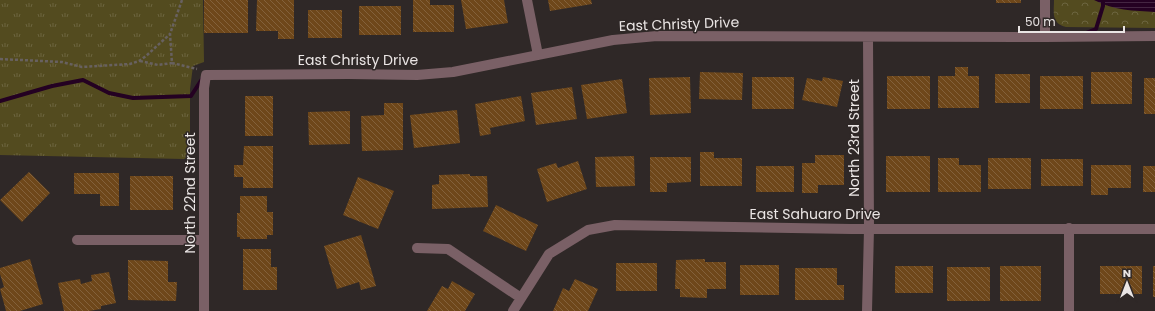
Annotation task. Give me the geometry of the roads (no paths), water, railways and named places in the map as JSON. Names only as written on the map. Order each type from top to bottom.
[{"type":"street","points":[[527,0],[538,55]]},
{"type":"street","points":[[1045,0],[1045,37]]},
{"type":"street","name":"East Christy Drive","points":[[206,75],[417,75],[453,72],[613,40],[657,36],[1155,36]]},
{"type":"street","name":"North 23rd Street","points":[[867,311],[869,229],[868,37]]},
{"type":"street","name":"North 22nd Street","points":[[204,311],[204,88],[206,75]]},
{"type":"street","name":"East Sahuaro Drive","points":[[513,311],[549,254],[588,230],[615,225],[869,229],[1155,229]]},
{"type":"street","points":[[1069,311],[1070,228]]},
{"type":"street","points":[[77,240],[204,240]]},
{"type":"street","points":[[417,248],[448,249],[521,298]]},
{"type":"waterway","points":[[1086,33],[1096,29],[1103,6],[1103,0]]},
{"type":"waterway","points":[[0,101],[52,86],[83,80],[109,93],[133,98],[191,96],[202,79]]}]
